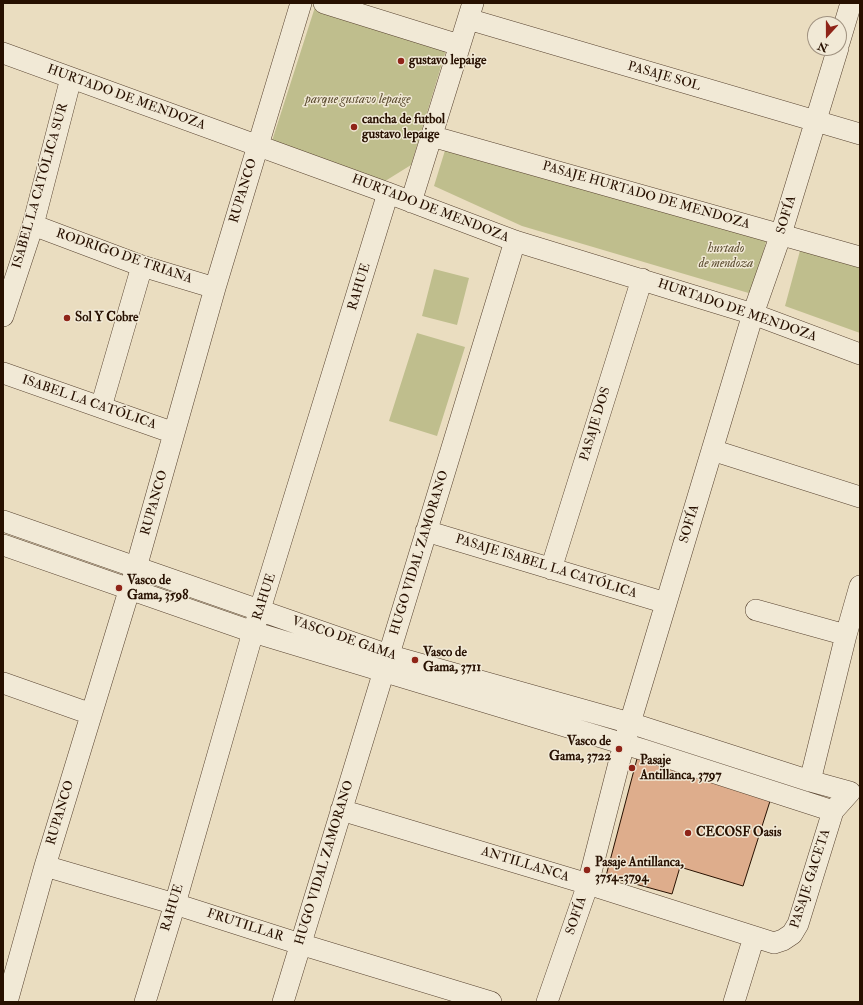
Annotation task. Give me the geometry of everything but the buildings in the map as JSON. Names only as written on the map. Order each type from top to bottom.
[{"type":"street","name":"RUPANCO","points":[[7,1002],[45,866],[136,568],[215,288],[301,3]]},
{"type":"street","points":[[324,3],[459,45]]},
{"type":"street","points":[[847,16],[850,5]]},
{"type":"street","points":[[411,202],[470,11]]},
{"type":"street","name":"PASAJE SOL","points":[[470,11],[860,134]]},
{"type":"street","name":"HURTADO DE MENDOZA","points":[[3,53],[388,193],[515,241],[753,314],[860,354]]},
{"type":"street","name":"SOFÍA","points":[[547,1002],[588,884],[630,723],[753,314],[782,234],[836,56]]},
{"type":"street","name":"ISABEL LA CATÓLICA SUR","points":[[3,316],[33,225],[71,78]]},
{"type":"street","name":"PASAJE HURTADO DE MENDOZA","points":[[431,136],[860,257]]},
{"type":"street","name":"RAHUE","points":[[145,1002],[175,904],[253,632],[261,611],[388,193]]},
{"type":"street","name":"RODRIGO DE TRIANA","points":[[33,225],[142,266],[215,288]]},
{"type":"street","name":"HUGO VIDAL ZAMORANO","points":[[283,1002],[515,241]]},
{"type":"street","points":[[100,407],[142,266]]},
{"type":"street","name":"PASAJE DOS","points":[[551,569],[642,279]]},
{"type":"street","name":"ISABEL LA CATÓLICA","points":[[3,373],[174,433]]},
{"type":"street","points":[[712,450],[860,497]]},
{"type":"street","name":"VASCO DE GAMA","points":[[3,521],[261,611],[386,663],[624,744],[833,811]]},
{"type":"street","name":"PASAJE ISABEL LA CATÓLICA","points":[[426,532],[666,603]]},
{"type":"street","name":"VASCO DE GAMA","points":[[3,545],[253,632],[630,723],[810,781],[850,792]]},
{"type":"street","points":[[810,781],[846,635],[860,586]]},
{"type":"street","points":[[756,610],[846,635]]},
{"type":"street","points":[[3,683],[91,714]]},
{"type":"street","name":"PASAJE GACETA","points":[[754,937],[774,943],[783,940],[792,934],[798,924],[833,811],[850,792]]},
{"type":"street","name":"ANTILLANCA","points":[[341,810],[588,884],[754,937]]},
{"type":"street","name":"FRUTILLAR","points":[[45,866],[175,904],[491,1002]]},
{"type":"street","points":[[734,1002],[754,937]]},
{"type":"green space","name":"parque gustavo lepaige","points":[[316,4],[447,47],[411,165],[382,183],[271,144]]},
{"type":"green space","name":"hurtado de mendoza","points":[[447,144],[767,238],[752,294],[522,226],[434,186]]},
{"type":"green space","points":[[801,247],[860,265],[860,333],[785,306]]},
{"type":"green space","points":[[434,269],[469,278],[457,325],[422,316]]},
{"type":"green space","points":[[417,333],[465,347],[437,436],[389,421]]},
{"type":"place","name":"gustavo lepaige","points":[[401,61]]},
{"type":"place","name":"cancha de futbol gustavo lepaige","points":[[354,127]]},
{"type":"place","name":"Sol Y Cobre","points":[[67,318]]},
{"type":"place","name":"Vasco de Gama, 3598","points":[[119,588]]},
{"type":"place","name":"Vasco de Gama, 3711","points":[[415,660]]},
{"type":"place","name":"Vasco de Gama, 3722","points":[[619,749]]},
{"type":"place","name":"Pasaje Antillanca, 3797","points":[[632,768]]},
{"type":"place","name":"CECOSF Oasis","points":[[688,833]]},
{"type":"place","name":"Pasaje Antillanca, 3754-3794","points":[[587,870]]}]
